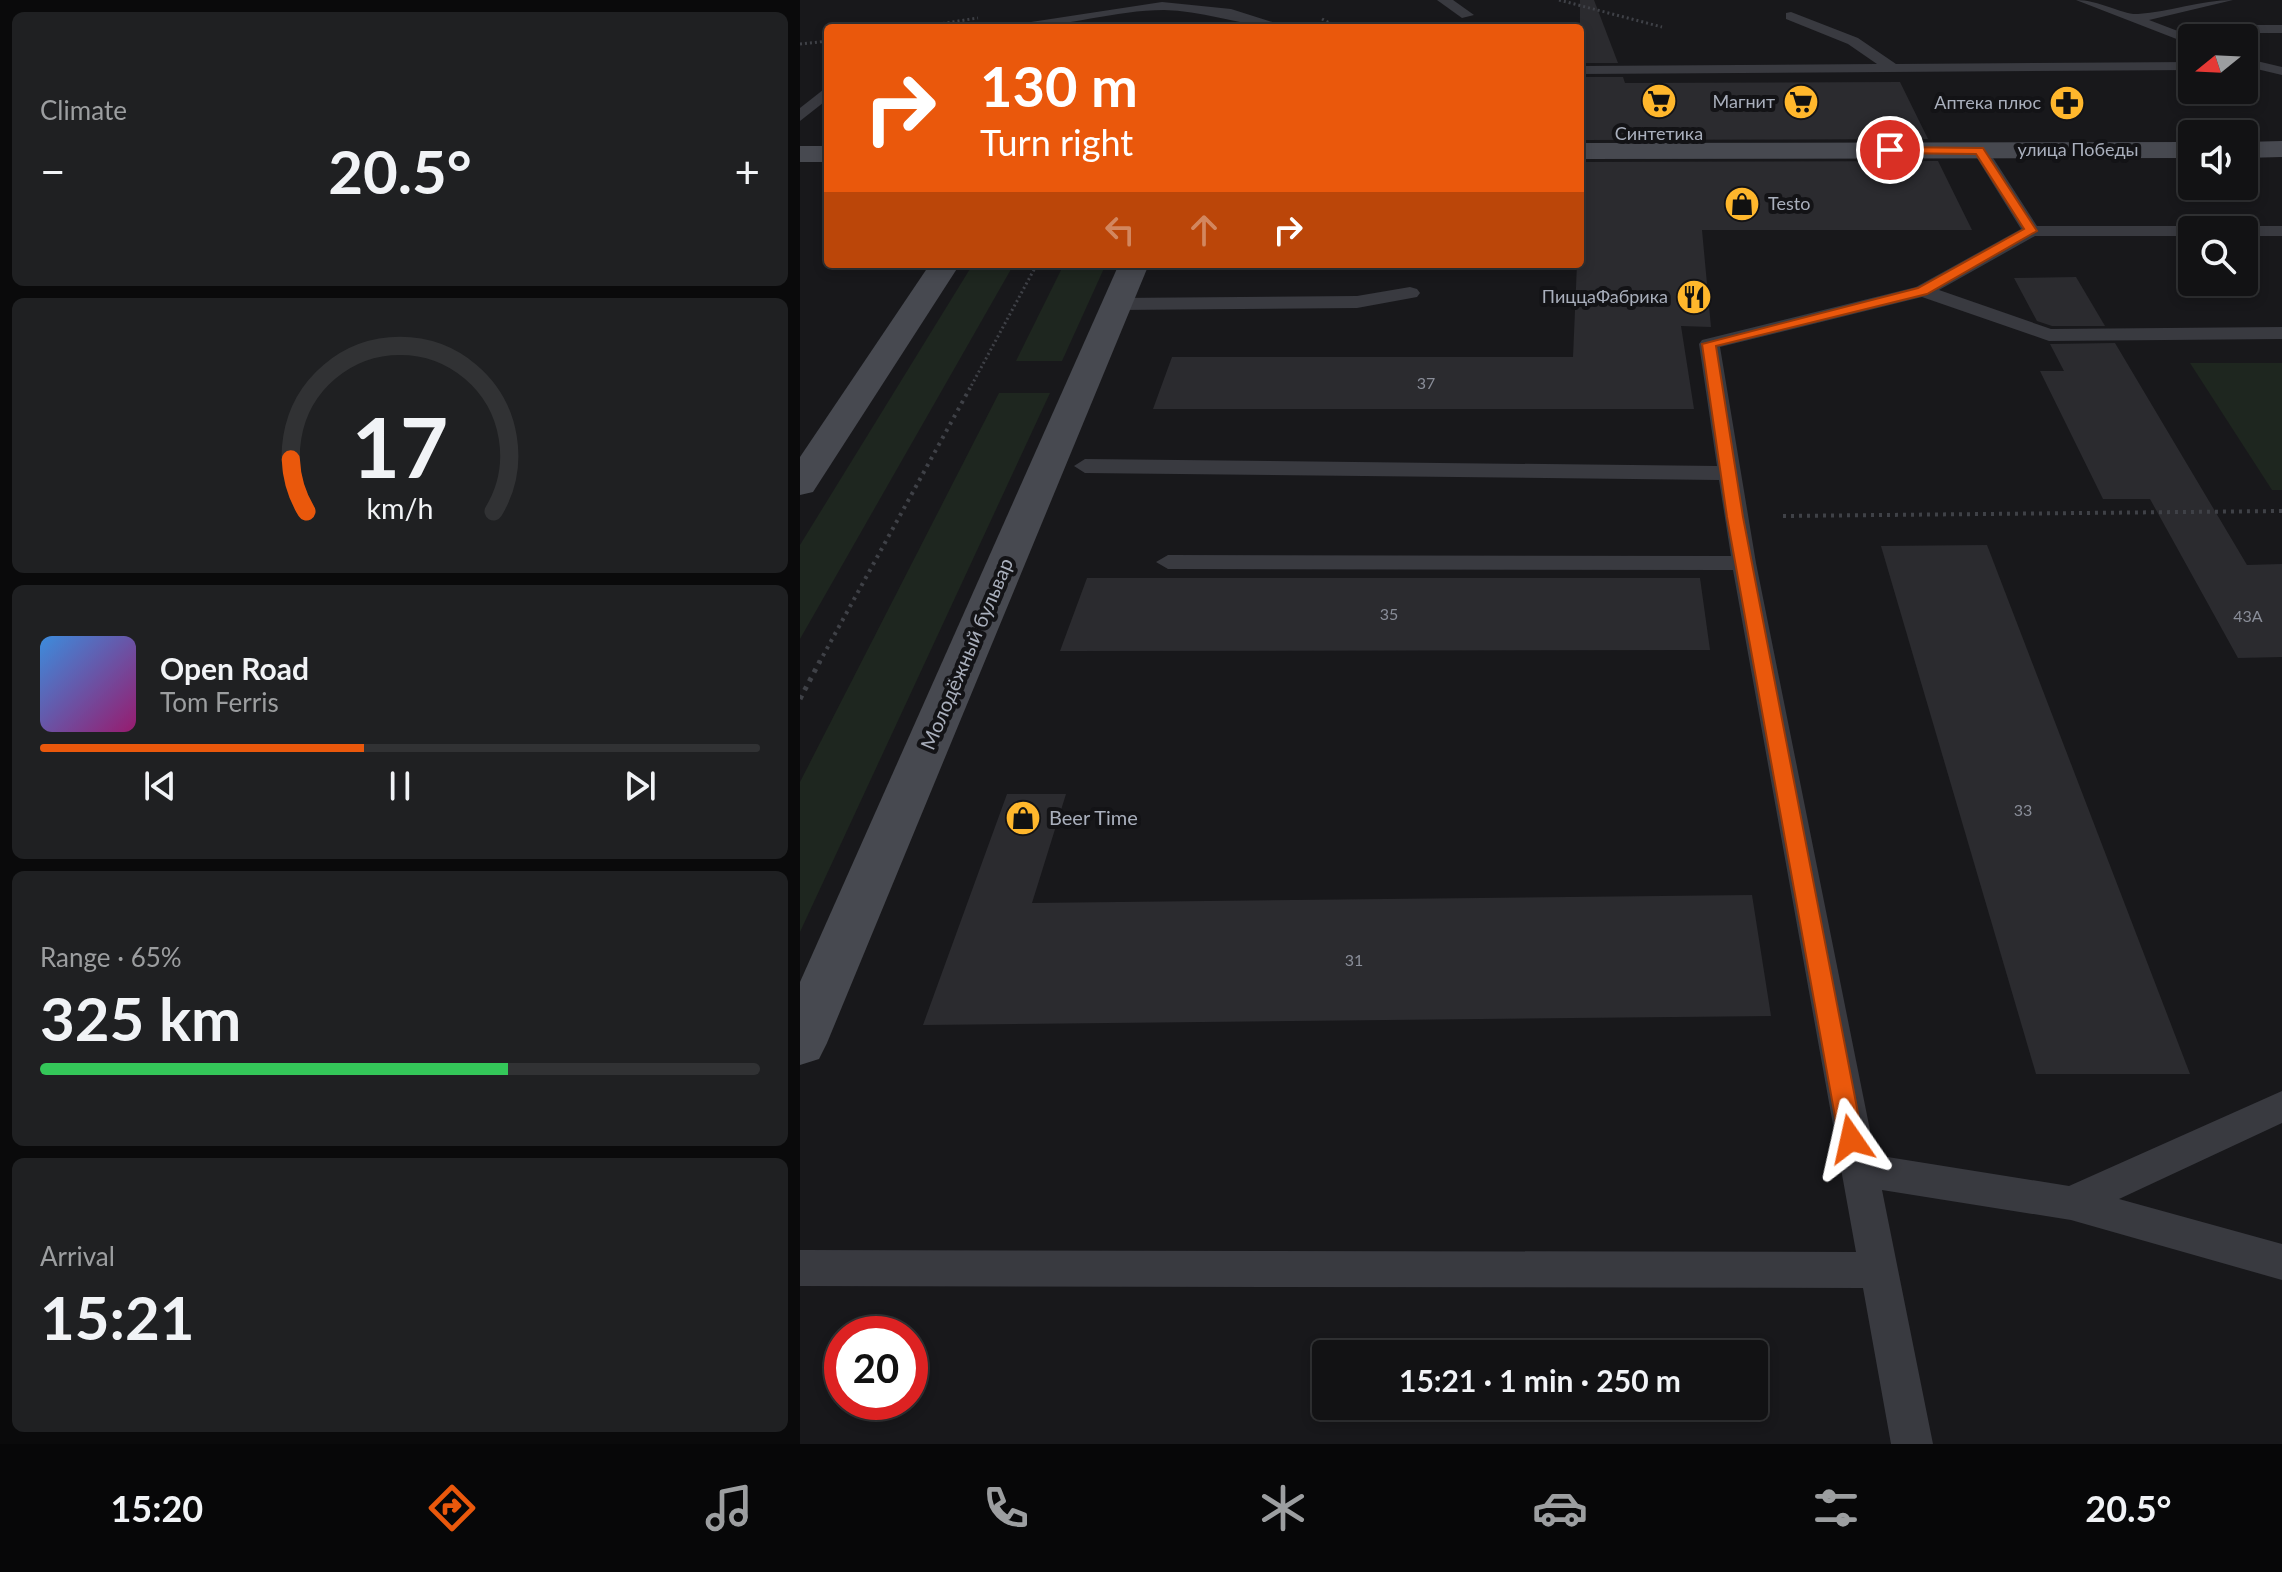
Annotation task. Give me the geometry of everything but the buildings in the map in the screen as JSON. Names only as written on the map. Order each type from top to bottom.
[{"type":"main road","points":[[2258,150],[2282,149]]},
{"type":"main road","name":"улица Победы","points":[[1584,151],[2178,150]]},
{"type":"main road","points":[[800,154],[824,154]]},
{"type":"main road","points":[[800,484],[942,268]]},
{"type":"main road","name":"Молодёжный бульвар","points":[[800,1043],[1132,268]]},
{"type":"lane","points":[[1444,0],[1467,15]]},
{"type":"lane","points":[[2083,0],[2178,36]]},
{"type":"lane","points":[[2134,19],[2226,0]]},
{"type":"lane","points":[[1044,24],[1162,6],[1231,13],[1270,24]]},
{"type":"lane","points":[[1791,16],[1853,41],[1898,75]]},
{"type":"lane","points":[[2258,29],[2282,29]]},
{"type":"lane","points":[[1584,70],[1898,75],[2178,66]]},
{"type":"lane","points":[[2258,67],[2282,71]]},
{"type":"lane","points":[[800,116],[824,95]]},
{"type":"lane","points":[[1980,150],[2031,231]]},
{"type":"lane","points":[[1912,1444],[1857,1169],[1735,517],[1709,344],[1923,291],[2031,231],[2178,231]]},
{"type":"lane","points":[[2258,231],[2282,231]]},
{"type":"lane","points":[[1923,291],[2049,335],[2282,333]]},
{"type":"lane","points":[[1117,304],[1357,302],[1410,293]]},
{"type":"lane","points":[[1085,466],[1728,473]]},
{"type":"lane","points":[[1168,562],[1744,563]]},
{"type":"lane","points":[[2071,1203],[2282,1106]]},
{"type":"lane","points":[[1857,1169],[2071,1203],[2282,1262]]},
{"type":"lane","points":[[800,1268],[1877,1270]]},
{"type":"path","points":[[800,44],[824,42]]},
{"type":"path","points":[[800,50],[805,44]]},
{"type":"path","points":[[800,699],[1035,268]]},
{"type":"path","points":[[1735,517],[2282,511]]},
{"type":"shaded area","points":[[971,268],[1012,268],[800,639],[800,545]]},
{"type":"shaded area","points":[[1062,268],[1104,268],[1062,361],[1016,361]]},
{"type":"shaded area","points":[[2190,363],[2282,363],[2282,490],[2272,490]]},
{"type":"shaded area","points":[[999,393],[1050,393],[800,932],[800,782]]},
{"type":"place","name":"Синтетика","points":[[1659,101]]},
{"type":"place","name":"Магнит","points":[[1801,102]]},
{"type":"place","name":"Аптека плюс","points":[[2067,103]]},
{"type":"place","name":"Testo","points":[[1742,204]]},
{"type":"place","name":"ПиццаФабрика","points":[[1694,297]]},
{"type":"place","name":"Beer Time","points":[[1023,818]]},
{"type":"route","points":[[1851,1139],[1735,517],[1709,344],[1923,291],[2031,231],[2013,197],[1980,150],[1890,150]]}]
